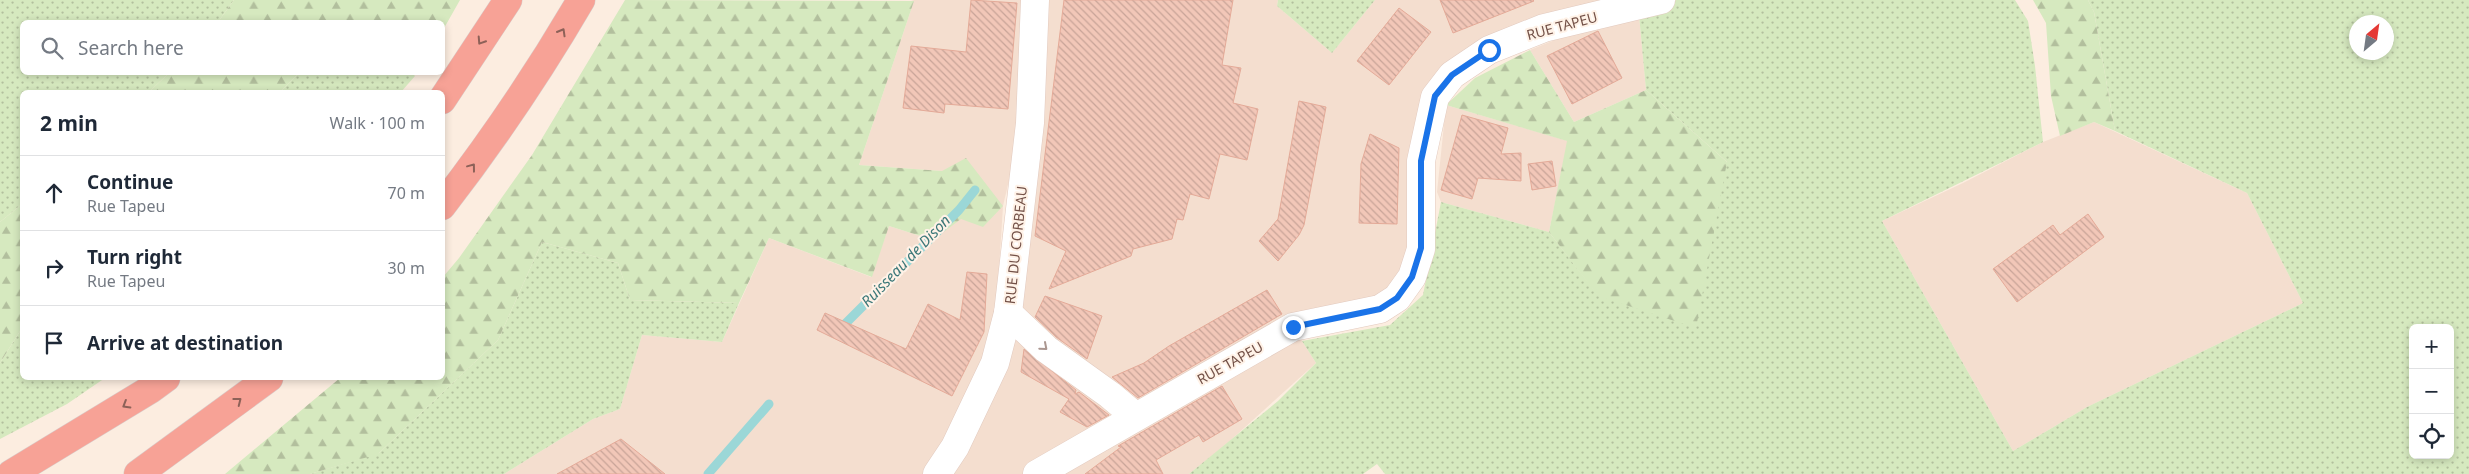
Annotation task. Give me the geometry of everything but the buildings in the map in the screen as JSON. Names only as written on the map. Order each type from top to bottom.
[{"type":"highway","points":[[445,95],[508,0]]},
{"type":"highway","points":[[445,202],[491,141],[556,43],[580,0]]},
{"type":"highway","points":[[11,474],[163,380]]},
{"type":"highway","points":[[138,474],[266,380]]},
{"type":"highway","points":[[158,474],[207,425]]},
{"type":"street","name":"RUE DU CORBEAU","points":[[937,474],[955,447],[995,363],[1008,313],[1030,123],[1035,0]]},
{"type":"street","name":"RUE TAPEU","points":[[1037,474],[1293,327],[1380,309],[1397,298],[1412,277],[1421,248],[1421,161],[1435,96],[1452,75],[1489,50],[1544,28],[1661,0]]},
{"type":"street","points":[[1008,313],[1046,349],[1110,395],[1135,416]]},
{"type":"shaded area","points":[[911,0],[1029,0],[1027,103],[1003,206],[995,334],[927,474],[504,474],[593,419],[620,409],[642,335],[722,342],[769,238],[871,277],[889,226],[933,240],[942,171],[859,165],[914,1]]},
{"type":"shaded area","points":[[1045,0],[1278,0],[1277,6],[1332,53],[1375,0],[1636,0],[1453,68],[1404,283],[1131,409],[1018,312]]},
{"type":"shaded area","points":[[1639,15],[1646,90],[1574,122],[1530,50],[1594,24]]},
{"type":"shaded area","points":[[1446,105],[1568,141],[1549,232],[1441,202],[1437,192]]},
{"type":"shaded area","points":[[2094,122],[2247,193],[2303,303],[2087,407],[2013,451],[1882,221],[1963,183],[2043,142]]},
{"type":"shaded area","points":[[1017,331],[1121,415],[1025,474],[949,474]]},
{"type":"shaded area","points":[[1297,333],[1316,363],[1222,448],[1189,474],[1055,474]]},
{"type":"green space","points":[[0,0],[234,0],[219,20],[20,20],[20,75],[167,75],[151,90],[20,90],[20,206],[0,222]]},
{"type":"green space","points":[[234,0],[460,0],[445,26],[445,20],[219,20]]},
{"type":"green space","points":[[625,0],[914,1],[859,165],[942,171],[966,158],[1003,206],[983,227],[961,219],[933,240],[889,226],[872,277],[769,238],[739,303],[630,300],[618,263],[542,242],[498,340],[378,454],[310,474],[225,474],[338,380],[445,380],[445,275],[459,258],[532,155]]},
{"type":"green space","points":[[1278,0],[1375,0],[1332,53],[1277,6]]},
{"type":"green space","points":[[1676,0],[2015,0],[2028,21],[2043,142],[1882,221],[2013,451],[2087,407],[2303,303],[2247,193],[2115,131],[2094,12],[2088,0],[2469,0],[2469,474],[1385,474],[1377,464],[1363,474],[1189,474],[1278,401],[1316,363],[1302,341],[1390,325],[1423,295],[1441,202],[1549,232],[1598,295],[1727,162],[1646,90],[1639,15],[1667,8]]},
{"type":"green space","points":[[2033,0],[2088,0],[2094,12],[2115,131],[2094,122],[2060,136],[2051,96],[2046,23]]},
{"type":"green space","points":[[1530,50],[1574,122],[1646,90],[1727,162],[1696,328],[1598,296],[1549,232],[1567,141],[1446,105],[1475,78]]},
{"type":"green space","points":[[167,75],[297,75],[282,90],[151,90]]},
{"type":"green space","points":[[297,75],[415,76],[403,90],[282,90]]},
{"type":"green space","points":[[20,206],[20,331],[0,363],[0,222]]},
{"type":"green space","points":[[542,242],[618,263],[630,300],[739,303],[722,342],[642,335],[620,409],[593,419],[504,474],[310,474],[379,453],[498,340]]},
{"type":"green space","points":[[20,331],[20,380],[102,380],[67,404],[0,439],[0,363]]},
{"type":"waterway","name":"Ruisseau de Dison","points":[[839,330],[959,210],[975,190]]},
{"type":"waterway","name":"Ruisseau de Dison","points":[[708,474],[769,404]]},
{"type":"route","points":[[1293,327],[1380,309],[1397,298],[1412,277],[1421,248],[1421,161],[1435,96],[1452,75],[1489,50]]}]
